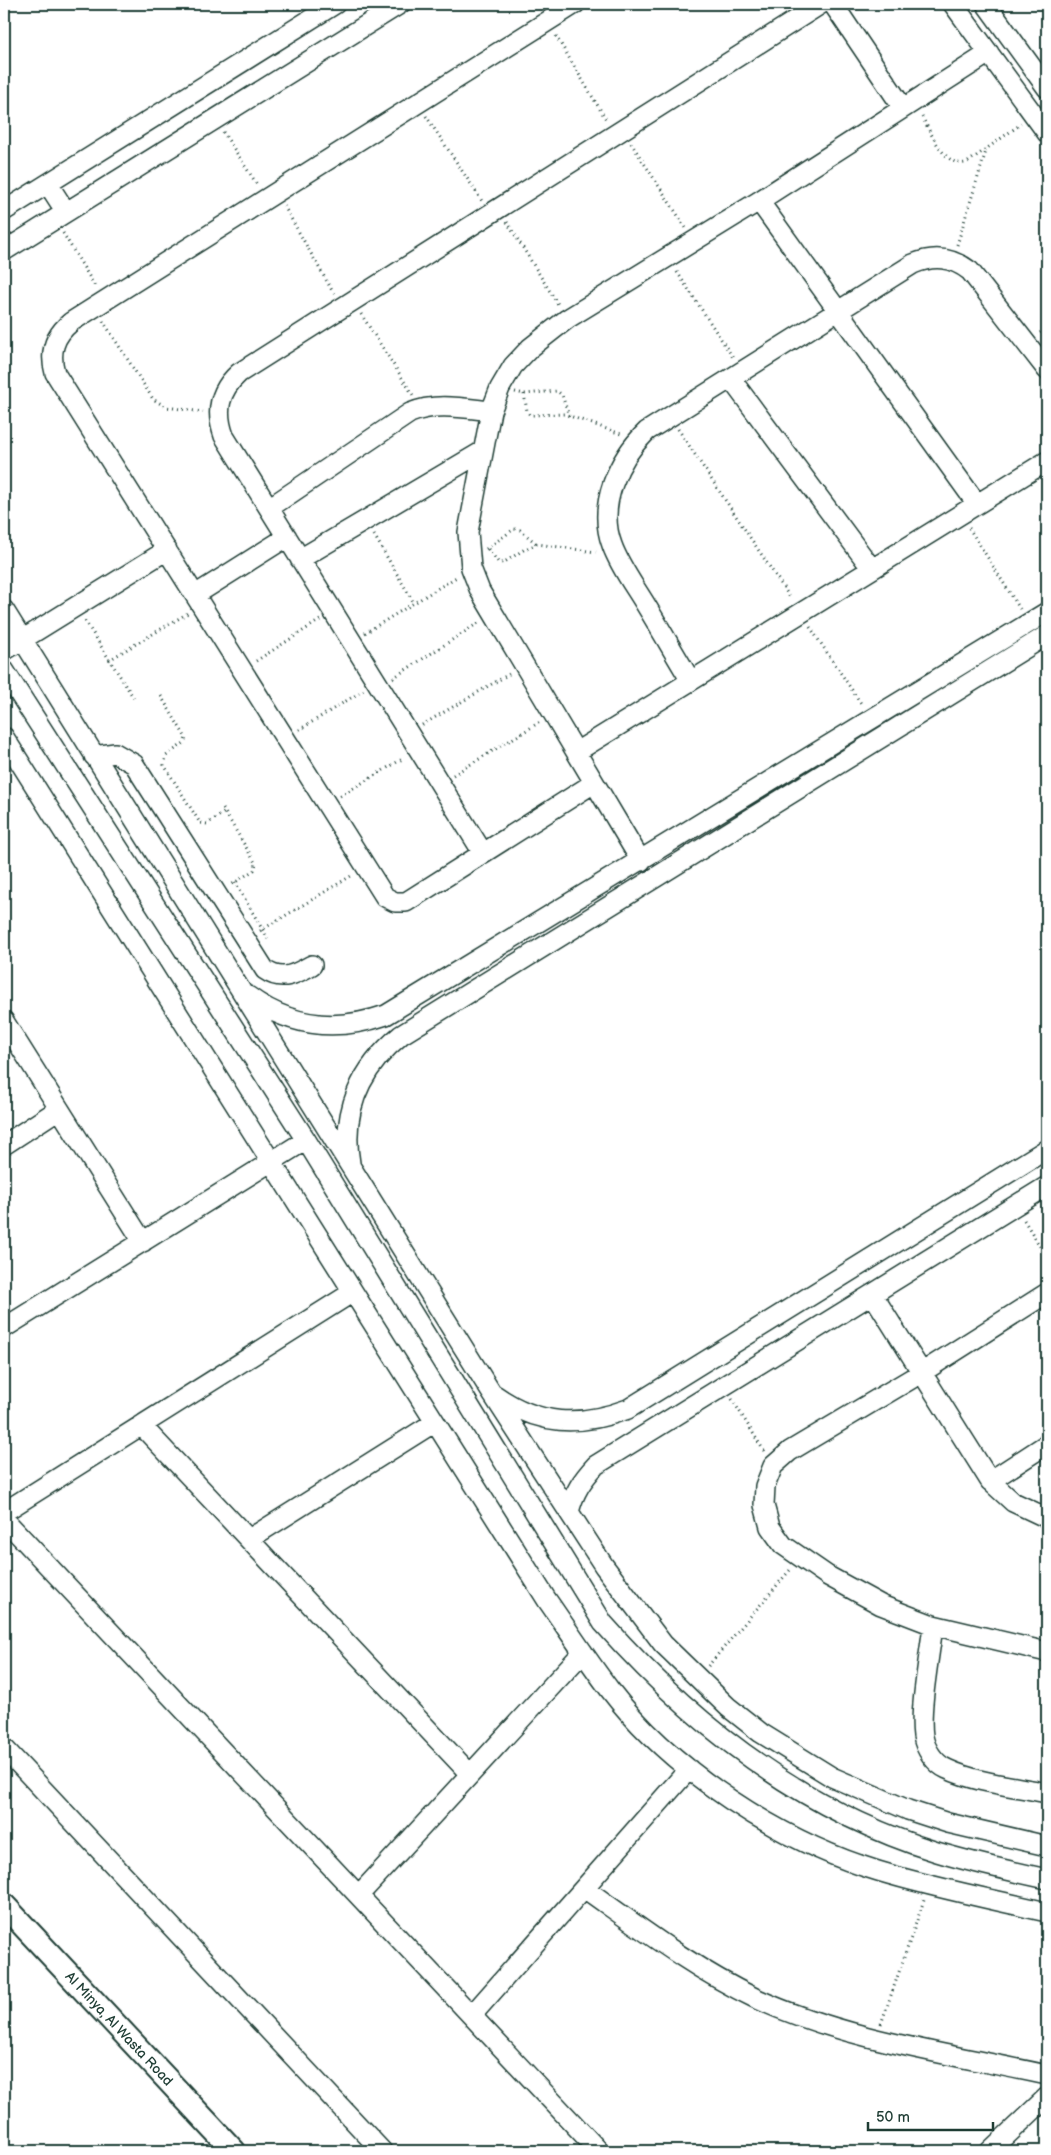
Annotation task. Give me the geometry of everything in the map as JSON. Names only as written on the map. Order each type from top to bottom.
[{"type":"main road","name":"Al Minya, Al Wasta Road","points":[[4,1905],[234,2151]]},
{"type":"street","points":[[4,211],[335,4]]},
{"type":"street","points":[[4,251],[400,4]]},
{"type":"street","points":[[575,4],[546,20],[417,104],[71,322],[58,336],[52,354],[52,363],[55,372],[385,897],[395,902],[406,902],[594,783]]},
{"type":"street","points":[[483,854],[224,436],[218,413],[224,391],[239,373],[821,4]]},
{"type":"street","points":[[833,4],[907,105]]},
{"type":"street","points":[[953,4],[1047,133]]},
{"type":"street","points":[[986,4],[1047,88]]},
{"type":"street","points":[[641,861],[480,591],[470,562],[470,520],[491,411],[500,388],[513,366],[530,348],[567,319],[759,201],[989,53]]},
{"type":"street","points":[[48,184],[61,216]]},
{"type":"street","points":[[759,201],[978,504]]},
{"type":"street","points":[[691,681],[617,555],[609,529],[610,496],[620,466],[638,440],[669,416],[923,260],[938,258],[953,260],[970,271],[1047,370]]},
{"type":"street","points":[[737,375],[872,569]]},
{"type":"street","points":[[269,508],[410,413],[422,408],[450,407],[491,411]]},
{"type":"street","points":[[300,559],[483,451]]},
{"type":"street","points":[[576,752],[1047,461]]},
{"type":"street","points":[[198,599],[287,537]]},
{"type":"street","points":[[4,651],[167,550]]},
{"type":"street","points":[[4,610],[210,943],[244,993],[490,1392],[632,1606],[663,1644],[697,1679],[761,1733],[796,1756],[839,1780],[908,1810],[948,1823],[1047,1846]]},
{"type":"street","points":[[244,993],[267,1009],[293,1020],[330,1026],[368,1022],[386,1016],[1047,612]]},
{"type":"street","points":[[351,1169],[347,1132],[355,1094],[373,1061],[401,1035],[1047,635]]},
{"type":"street","points":[[4,670],[306,1140],[604,1623],[667,1691],[702,1722],[768,1771],[813,1799],[853,1819],[935,1852],[978,1864],[1047,1879]]},
{"type":"street","points":[[4,737],[270,1162],[548,1600],[610,1691],[648,1732],[689,1768],[732,1801],[794,1837],[877,1871],[1047,1912]]},
{"type":"street","points":[[94,756],[115,753],[134,764],[259,964],[272,974],[280,977],[294,975],[312,965]]},
{"type":"street","points":[[4,1021],[143,1242]]},
{"type":"street","points":[[4,1145],[59,1109]]},
{"type":"street","points":[[4,1328],[306,1140]]},
{"type":"street","points":[[490,1392],[518,1409],[556,1421],[581,1422],[605,1417],[628,1409],[1047,1149]]},
{"type":"street","points":[[569,1512],[573,1495],[583,1479],[596,1465],[1016,1207],[1047,1186]]},
{"type":"street","points":[[4,1512],[353,1292]]},
{"type":"street","points":[[1047,1293],[921,1373],[790,1451],[773,1466],[765,1486],[764,1496],[764,1505],[770,1527],[783,1545],[828,1576],[881,1605],[933,1625],[1047,1652]]},
{"type":"street","points":[[872,1295],[990,1481],[1013,1502],[1047,1518]]},
{"type":"street","points":[[249,1539],[435,1422]]},
{"type":"street","points":[[141,1425],[470,1774]]},
{"type":"street","points":[[990,1481],[1047,1444]]},
{"type":"street","points":[[4,1519],[599,2151]]},
{"type":"street","points":[[933,1625],[923,1717],[923,1736],[930,1755],[945,1768],[963,1775],[1047,1793]]},
{"type":"street","points":[[359,1895],[583,1652]]},
{"type":"street","points":[[4,1748],[382,2151]]},
{"type":"street","points":[[472,2015],[689,1768]]},
{"type":"street","points":[[584,1888],[673,1951],[713,1976],[755,1998],[799,2016],[876,2038],[1047,2075]]},
{"type":"street","points":[[990,2151],[1047,2097]]},
{"type":"path","points":[[546,20],[619,132],[695,241]]},
{"type":"path","points":[[417,104],[494,211],[567,319]]},
{"type":"path","points":[[907,105],[952,161],[964,164],[1034,115]]},
{"type":"path","points":[[215,119],[422,408]]},
{"type":"path","points":[[953,260],[986,149]]},
{"type":"path","points":[[61,216],[99,304],[153,399],[159,404],[174,409],[218,413]]},
{"type":"path","points":[[668,258],[737,375]]},
{"type":"path","points":[[500,388],[524,394],[557,391],[562,395],[569,416]]},
{"type":"path","points":[[524,394],[526,411],[530,415],[561,414],[638,440]]},
{"type":"path","points":[[669,416],[872,719]]},
{"type":"path","points":[[960,515],[1029,623]]},
{"type":"path","points":[[366,521],[414,603]]},
{"type":"path","points":[[351,641],[414,603],[514,529],[520,530],[537,544]]},
{"type":"path","points":[[487,548],[498,562],[503,563],[537,544],[617,555]]},
{"type":"path","points":[[110,660],[198,599]]},
{"type":"path","points":[[242,669],[333,612]]},
{"type":"path","points":[[285,738],[378,685],[493,613]]},
{"type":"path","points":[[82,617],[135,700]]},
{"type":"path","points":[[408,732],[524,665]]},
{"type":"path","points":[[161,696],[186,738],[184,743],[166,756],[164,765],[200,823],[207,824],[224,811],[256,864],[254,870],[216,895]]},
{"type":"path","points":[[440,783],[553,714]]},
{"type":"path","points":[[327,804],[418,749]]},
{"type":"path","points":[[245,940],[367,867]]},
{"type":"path","points":[[236,882],[271,945]]},
{"type":"path","points":[[1016,1207],[1047,1258]]},
{"type":"path","points":[[724,1386],[773,1466]]},
{"type":"path","points":[[697,1679],[800,1558]]},
{"type":"path","points":[[876,2038],[929,1885]]}]
